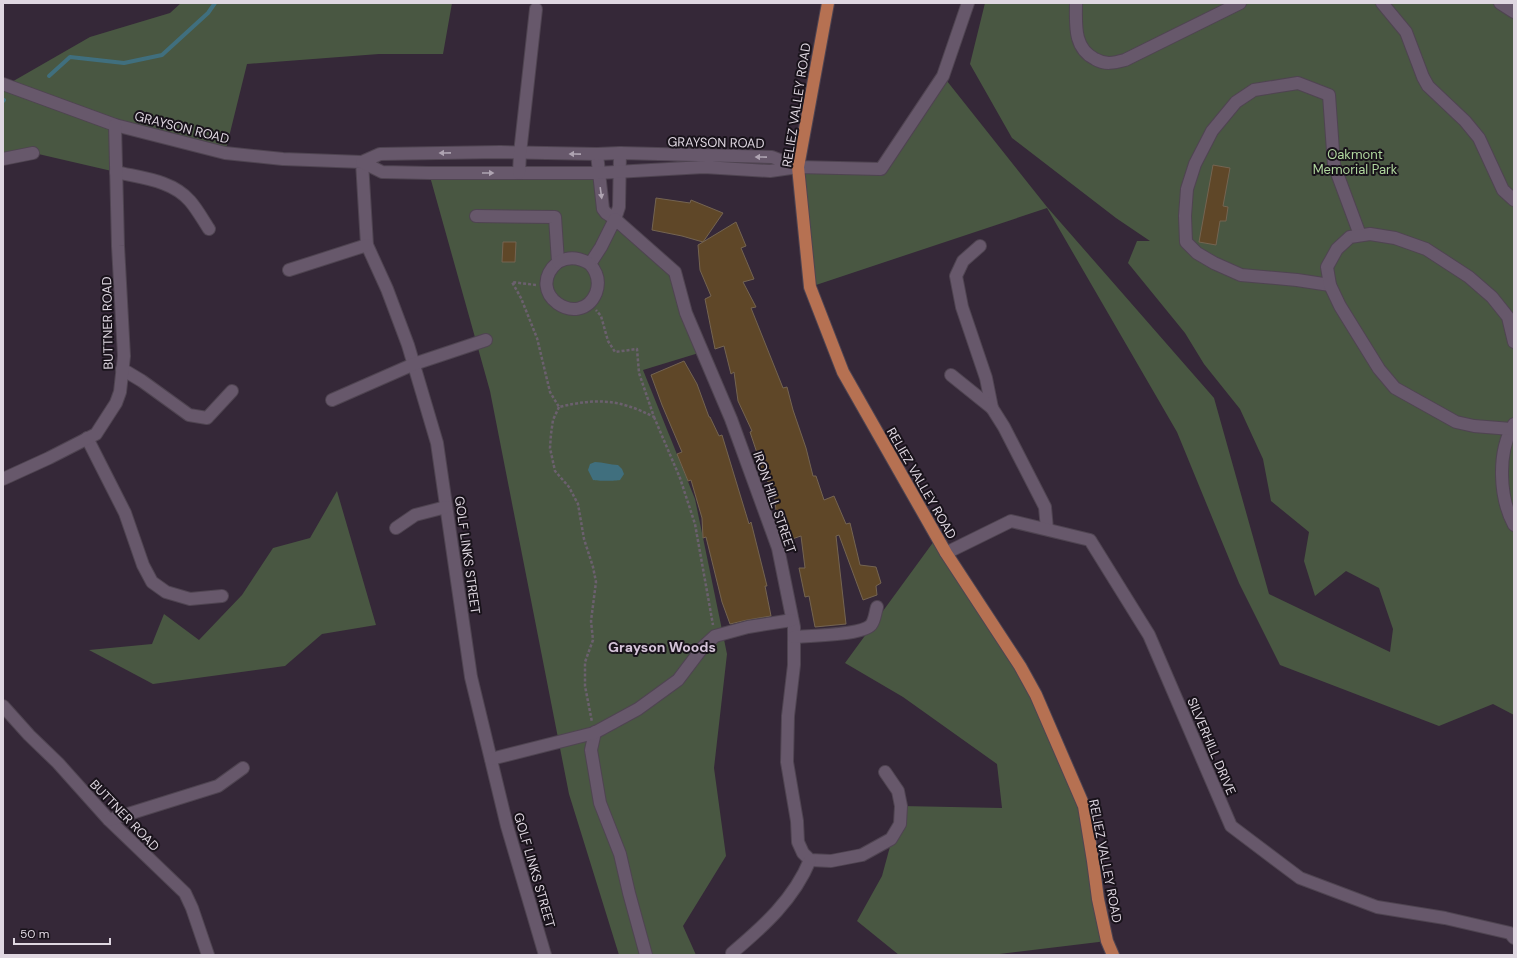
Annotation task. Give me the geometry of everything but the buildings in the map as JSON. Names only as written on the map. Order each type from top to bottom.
[{"type":"main road","name":"RELIEZ VALLEY ROAD","points":[[828,3],[798,168],[810,287],[843,372],[946,553],[1020,666],[1033,690],[1084,806],[1098,899],[1107,941],[1114,955]]},
{"type":"street","points":[[798,168],[881,169],[943,76],[968,3]]},
{"type":"street","points":[[1076,3],[1077,36],[1081,48],[1088,56],[1098,61],[1112,64],[1125,60],[1240,3]]},
{"type":"street","points":[[1382,3],[1406,32],[1423,77],[1428,86],[1464,120],[1478,138],[1503,190],[1514,200]]},
{"type":"street","points":[[1500,3],[1514,12]]},
{"type":"street","points":[[519,173],[536,9]]},
{"type":"street","points":[[1330,285],[1297,280],[1241,275],[1197,254],[1186,242],[1185,216],[1187,190],[1195,164],[1212,131],[1236,102],[1254,90],[1298,83],[1329,95],[1334,165],[1360,235]]},
{"type":"street","name":"GRAYSON ROAD","points":[[3,84],[115,125],[225,153],[282,159],[362,162],[382,172],[598,173],[704,167],[770,171],[798,168]]},
{"type":"street","name":"BUTTNER ROAD","points":[[3,479],[96,434],[116,403],[120,392],[124,356],[115,125]]},
{"type":"street","points":[[3,159],[33,153]]},
{"type":"street","name":"GRAYSON ROAD","points":[[362,162],[380,154],[620,154],[772,157],[798,168]]},
{"type":"street","name":"IRON HILL STREET","points":[[597,154],[603,209],[675,272],[686,313],[731,419],[778,548],[794,637],[794,665],[788,716],[787,762],[797,821],[798,842],[803,853],[810,860]]},
{"type":"street","points":[[590,264],[601,247],[615,219],[619,207],[620,154]]},
{"type":"street","name":"GOLF LINKS STREET","points":[[362,162],[367,245],[387,289],[414,364],[437,443],[471,677],[507,826],[545,955]]},
{"type":"street","points":[[116,172],[153,180],[172,186],[190,200],[209,229]]},
{"type":"street","points":[[476,216],[555,217],[558,262]]},
{"type":"street","points":[[1514,342],[1508,317],[1492,297],[1470,277],[1426,249],[1395,238],[1370,234],[1360,235],[1350,237],[1337,249],[1327,267],[1330,285],[1340,306],[1379,369],[1395,388],[1456,422],[1474,426],[1513,426],[1505,447],[1501,474],[1508,514],[1514,525]]},
{"type":"street","points":[[289,270],[367,245]]},
{"type":"street","points":[[980,246],[963,261],[956,276],[962,307],[986,378],[992,408]]},
{"type":"street","points":[[573,257],[584,260],[590,264],[594,269],[598,282],[594,297],[589,302],[578,308],[570,309],[562,307],[551,298],[546,285],[547,278],[550,270],[558,262],[562,259],[573,257]]},
{"type":"street","points":[[332,400],[414,364],[486,340]]},
{"type":"street","points":[[122,369],[142,381],[189,415],[207,418],[232,390]]},
{"type":"street","points":[[951,375],[992,408],[1004,427],[1045,507],[1047,530]]},
{"type":"street","points":[[87,438],[125,514],[143,565],[152,582],[166,592],[190,599],[222,596]]},
{"type":"street","points":[[396,528],[414,515],[446,507]]},
{"type":"street","name":"SILVERHILL DRIVE","points":[[946,553],[1011,521],[1090,540],[1149,635],[1231,826],[1300,878],[1377,907],[1445,918],[1510,933],[1514,938]]},
{"type":"street","points":[[794,637],[855,632],[866,629],[874,618],[877,607]]},
{"type":"street","points":[[491,759],[594,732],[638,709],[678,680],[703,647],[715,636],[748,627],[792,620]]},
{"type":"street","name":"BUTTNER ROAD","points":[[3,706],[29,735],[58,763],[108,820],[185,893],[192,908],[208,955]]},
{"type":"street","points":[[594,732],[591,750],[600,803],[620,854],[646,955]]},
{"type":"street","points":[[108,820],[218,786],[243,768]]},
{"type":"street","points":[[732,953],[764,926],[795,889],[804,875],[810,860],[831,861],[862,855],[891,839],[900,824],[901,806],[898,791],[885,772]]},
{"type":"path","points":[[546,285],[512,282],[521,298],[537,338],[550,392],[559,407]]},
{"type":"path","points":[[589,302],[601,316],[608,341],[615,352],[637,349],[639,373],[654,417],[680,478],[695,524],[715,636]]},
{"type":"path","points":[[559,407],[582,402],[617,403],[624,404],[654,417]]},
{"type":"path","points":[[559,407],[553,420],[550,448],[555,471],[569,487],[578,504],[584,539],[596,582],[592,621],[593,640],[585,662],[585,686],[594,732]]},
{"type":"green space","points":[[181,3],[452,3],[443,54],[379,54],[247,64],[225,153],[115,125],[116,172],[34,153],[3,159],[3,87],[90,37],[170,13]]},
{"type":"green space","name":"Oakmont Memorial Park","points":[[985,3],[1514,3],[1514,715],[1493,704],[1439,726],[1280,665],[1239,583],[1177,432],[1047,208],[810,287],[798,168],[881,169],[943,76],[1047,207],[1214,398],[1269,594],[1390,652],[1393,629],[1379,588],[1346,571],[1315,596],[1304,561],[1309,532],[1271,501],[1263,459],[1240,409],[1204,364],[1185,333],[1128,263],[1137,241],[1150,241],[1116,218],[1012,138],[970,64]]},
{"type":"green space","points":[[429,173],[597,173],[603,211],[675,272],[702,352],[643,370],[695,499],[727,654],[714,768],[726,856],[683,926],[696,955],[619,955],[569,794],[490,391]]},
{"type":"green space","points":[[337,491],[376,625],[322,634],[285,666],[153,684],[89,650],[152,644],[164,614],[199,640],[242,595],[273,548],[310,538]]},
{"type":"green space","points":[[937,537],[1020,666],[1084,806],[1107,941],[991,955],[899,955],[857,921],[882,876],[901,806],[1002,808],[997,764],[903,697],[845,663]]},
{"type":"water","points":[[595,462],[618,465],[624,474],[620,480],[593,480],[588,470],[590,464]]},
{"type":"waterway","points":[[49,76],[70,57],[124,63],[162,55],[208,13],[215,3]]},
{"type":"district","name":"Grayson Woods","points":[[662,647]]}]
